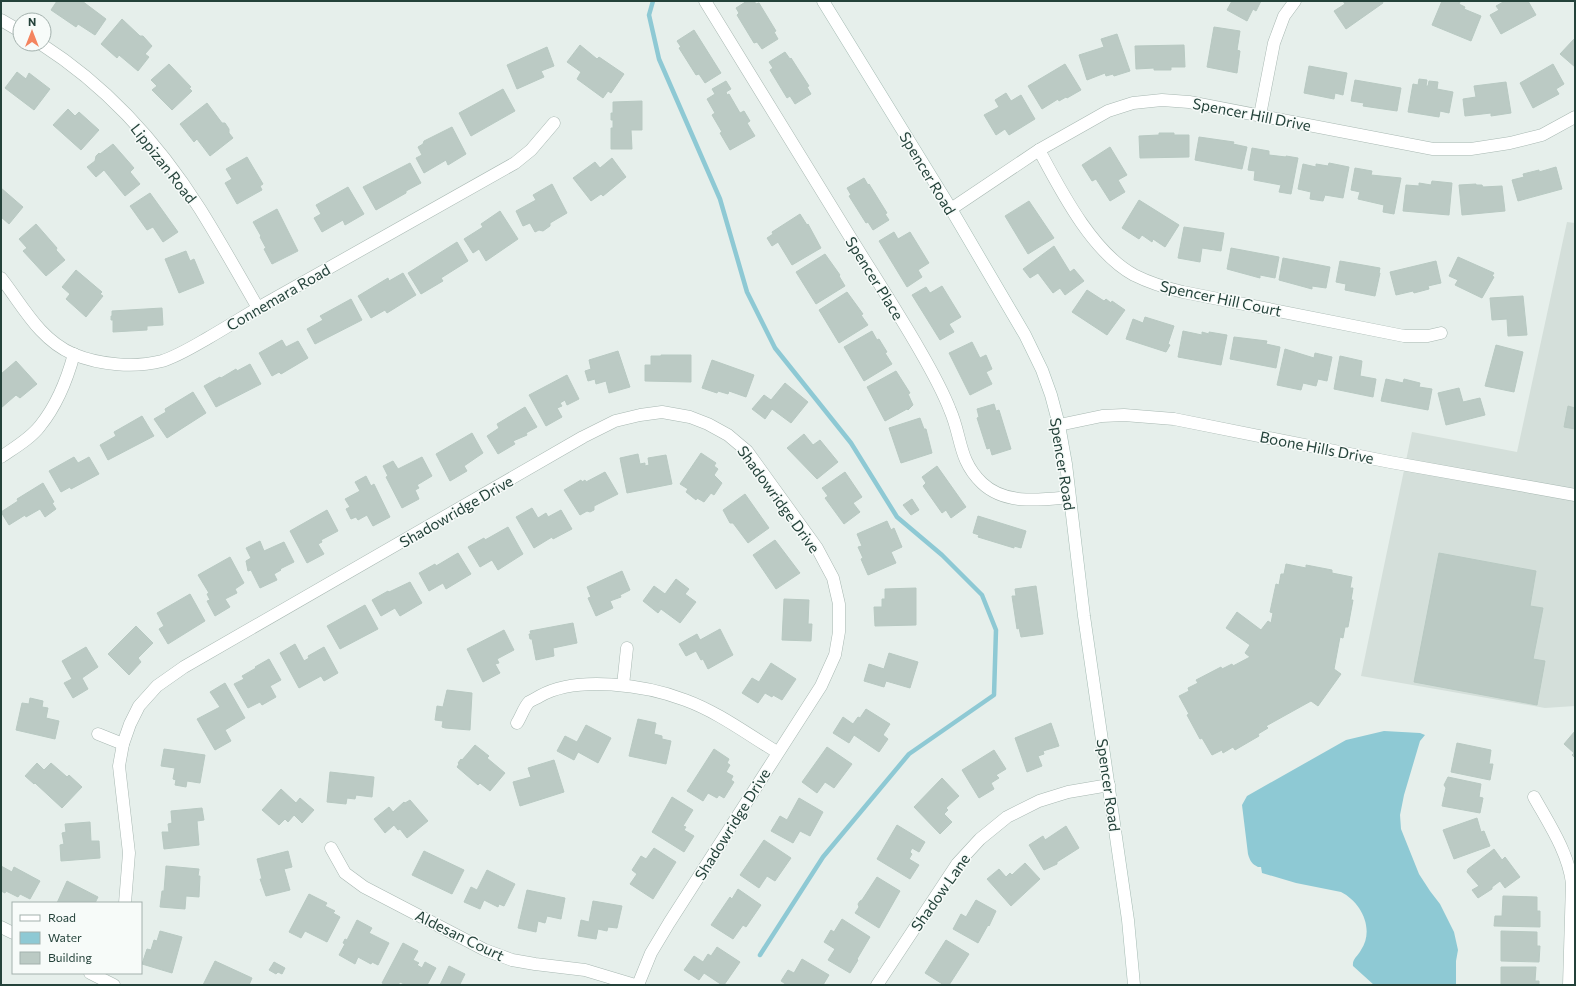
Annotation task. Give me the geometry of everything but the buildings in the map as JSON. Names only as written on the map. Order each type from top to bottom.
[{"type":"street","name":"Spencer Place","points":[[705,1],[919,349],[950,409],[957,429],[964,458],[972,472],[983,484],[992,490],[1016,499],[1037,500],[1069,497]]},
{"type":"street","name":"Spencer Road","points":[[823,1],[951,209],[1025,335],[1042,370],[1059,425],[1084,616],[1128,920],[1134,985]]},
{"type":"street","points":[[1260,115],[1274,43],[1284,16],[1295,1]]},
{"type":"street","points":[[1,20],[12,26]]},
{"type":"street","name":"Lippizan Road","points":[[52,52],[82,74],[118,106],[155,147],[199,208],[258,308]]},
{"type":"street","name":"Spencer Hill Drive","points":[[951,209],[1040,150],[1108,111],[1133,103],[1162,100],[1188,102],[1433,149],[1471,149],[1510,144],[1542,135],[1575,117]]},
{"type":"street","name":"Connemara Road","points":[[1,278],[41,332],[54,343],[74,354],[95,360],[129,365],[149,364],[164,360],[190,348],[515,163],[531,150],[554,123]]},
{"type":"street","name":"Spencer Hill Court","points":[[1040,150],[1057,183],[1096,242],[1128,271],[1150,282],[1183,292],[1404,336],[1428,336],[1441,333]]},
{"type":"street","points":[[1,457],[22,442],[39,427],[60,394],[68,376],[74,354]]},
{"type":"street","name":"Shadowridge Drive","points":[[125,902],[129,853],[119,766],[123,744],[130,724],[139,706],[157,686],[184,667],[583,438],[615,422],[640,415],[662,412],[690,417],[708,424],[728,435],[747,451],[817,548],[834,578],[839,611],[839,632],[835,655],[820,686],[651,953],[638,985]]},
{"type":"street","name":"Boone Hills Drive","points":[[1059,425],[1102,416],[1124,415],[1174,419],[1390,462],[1575,495]]},
{"type":"street","points":[[623,685],[627,648]]},
{"type":"street","points":[[517,723],[530,702],[550,690],[583,685],[623,685],[656,690],[685,700],[718,715],[777,752]]},
{"type":"street","points":[[98,734],[123,744]]},
{"type":"street","name":"Shadow Lane","points":[[877,985],[957,864],[980,839],[1007,817],[1039,801],[1068,792],[1109,785]]},
{"type":"street","points":[[1534,797],[1566,856],[1570,868],[1572,882],[1569,985]]},
{"type":"street","name":"Aldesan Court","points":[[331,848],[345,873],[364,887],[485,950],[512,960],[585,970],[635,985]]},
{"type":"street","points":[[1,927],[12,932]]},
{"type":"street","points":[[93,977],[114,985]]},
{"type":"shaded area","points":[[1567,222],[1575,223],[1575,706],[1545,708],[1361,676],[1412,432],[1517,452]]},
{"type":"water","points":[[1384,731],[1420,733],[1425,735],[1420,741],[1404,795],[1400,815],[1401,829],[1419,874],[1440,904],[1454,932],[1458,950],[1456,961],[1456,985],[1374,985],[1353,966],[1354,959],[1360,952],[1365,942],[1367,933],[1364,917],[1355,902],[1341,892],[1296,883],[1262,873],[1261,867],[1258,867],[1250,860],[1248,854],[1242,805],[1247,796],[1346,740]]},
{"type":"waterway","points":[[653,1],[649,15],[659,59],[720,199],[747,292],[775,348],[851,443],[897,517],[942,555],[982,595],[996,630],[994,695],[909,754],[823,857],[760,955]]}]
